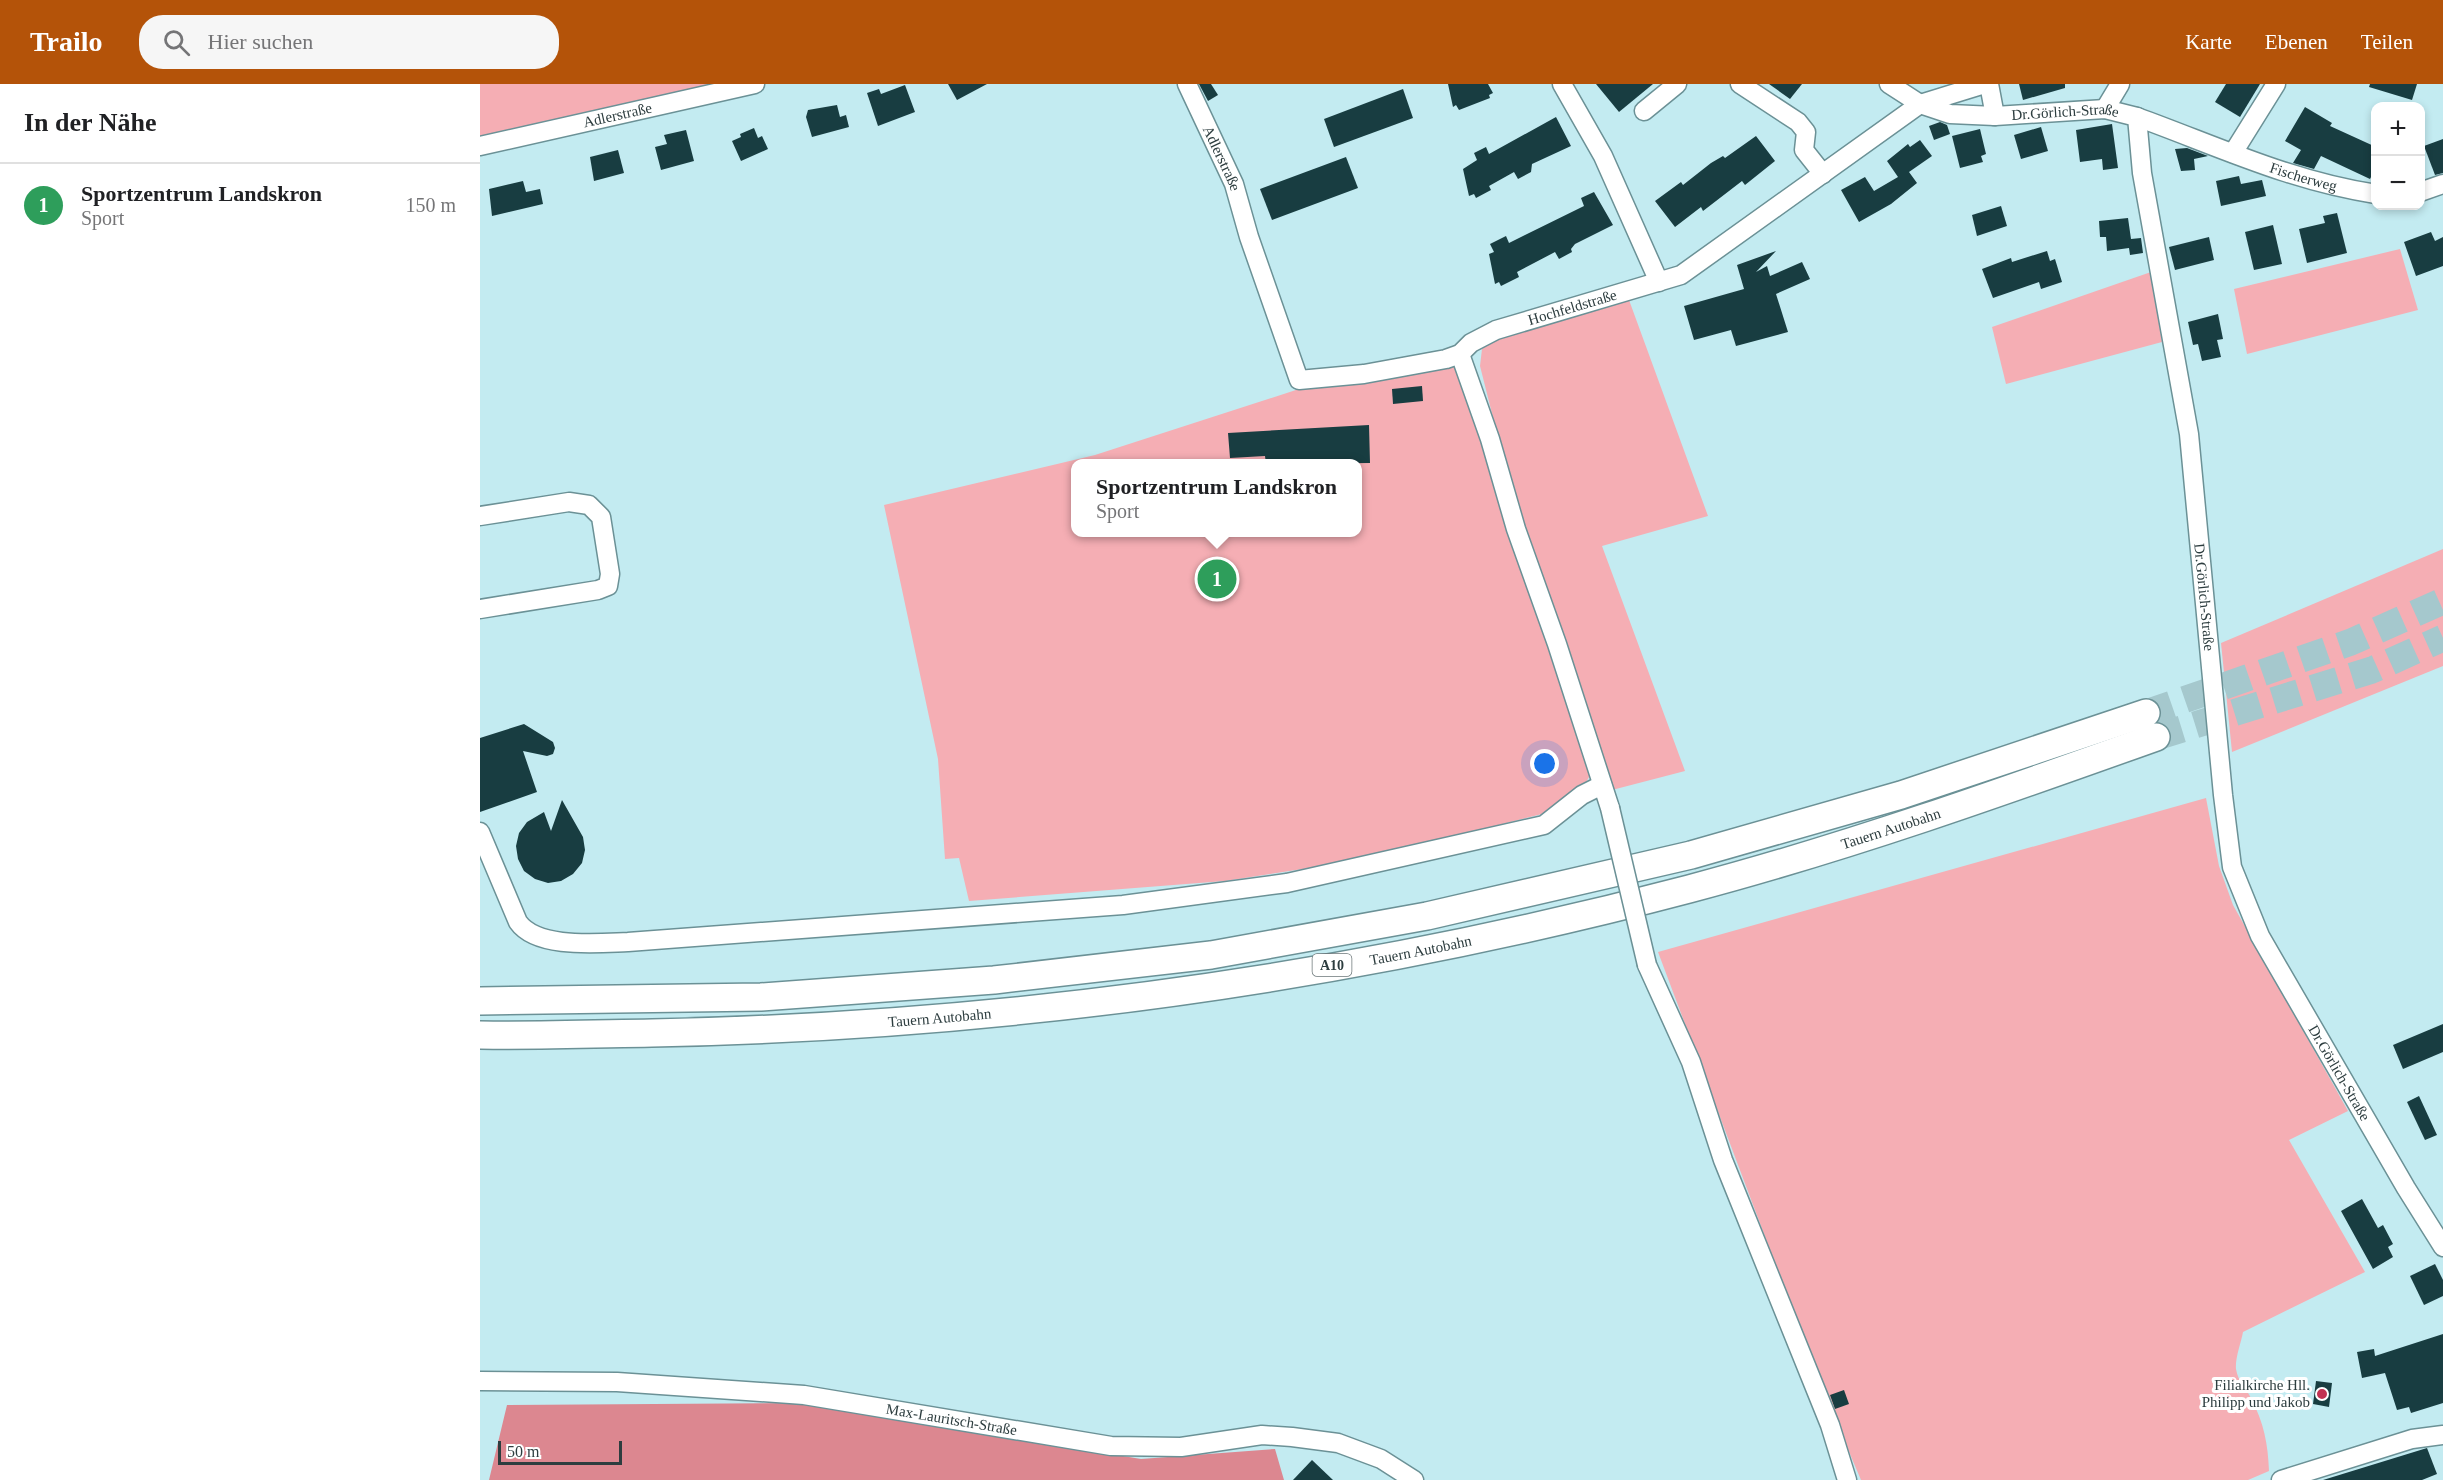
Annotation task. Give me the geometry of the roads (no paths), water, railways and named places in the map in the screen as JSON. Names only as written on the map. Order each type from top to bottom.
[{"type":"highway","name":"Tauern Autobahn","points":[[480,1002],[761,997],[994,980],[1211,955],[1427,916],[1691,855],[2151,725],[1924,820],[1689,889],[1457,943],[1235,983],[1014,1012],[760,1031],[480,1035]]},
{"type":"street","name":"Adlerstraße","points":[[480,146],[755,84]]},
{"type":"street","name":"Adlerstraße","points":[[1187,84],[1234,184],[1249,237],[1299,380]]},
{"type":"street","points":[[1562,84],[1603,156],[1659,282]]},
{"type":"street","points":[[1644,111],[1677,84]]},
{"type":"street","points":[[1740,84],[1798,122],[1806,132],[1804,150],[1823,174]]},
{"type":"street","name":"Dr.Görlich-Straße","points":[[1889,84],[1920,104],[1950,114],[1995,116],[2105,109],[2137,117],[2143,184],[2189,434],[2223,795],[2232,867],[2260,936],[2441,1240]]},
{"type":"street","points":[[1987,84],[1995,116]]},
{"type":"street","name":"Hochfeldstraße","points":[[1299,380],[1364,374],[1460,354],[1472,343],[1496,330],[1681,275],[1920,104],[1987,84]]},
{"type":"street","points":[[2105,109],[2120,84]]},
{"type":"street","points":[[2233,153],[2276,84]]},
{"type":"street","name":"Fischerweg","points":[[2137,117],[2198,143],[2233,153],[2307,181],[2371,193]]},
{"type":"street","points":[[2425,191],[2443,184]]},
{"type":"street","points":[[1460,354],[1491,439],[1516,529],[1610,808],[1647,965],[1690,1062],[1723,1160],[1830,1425],[1847,1480]]},
{"type":"street","points":[[480,516],[569,502],[589,505],[601,517],[610,574],[608,586],[598,590],[480,609]]},
{"type":"street","points":[[480,832],[518,922],[525,932],[537,938],[565,942],[628,942],[1123,905],[1287,883],[1544,825],[1582,795],[1602,785]]},
{"type":"street","name":"Max-Lauritsch-Straße","points":[[480,1381],[617,1382],[804,1395],[1111,1446],[1181,1447],[1262,1435],[1292,1437],[1349,1447],[1381,1459],[1414,1480]]},
{"type":"street","points":[[2282,1480],[2412,1439],[2443,1435]]},
{"type":"tunnel","points":[[2146,713],[2351,642],[2443,601]]},
{"type":"tunnel","points":[[2156,737],[2372,670],[2443,638]]},
{"type":"place","name":"Sportzentrum Landskron","points":[[1217,579]]},
{"type":"place","name":"Filialkirche Hll. Philipp und Jakob","points":[[2322,1394]]}]
